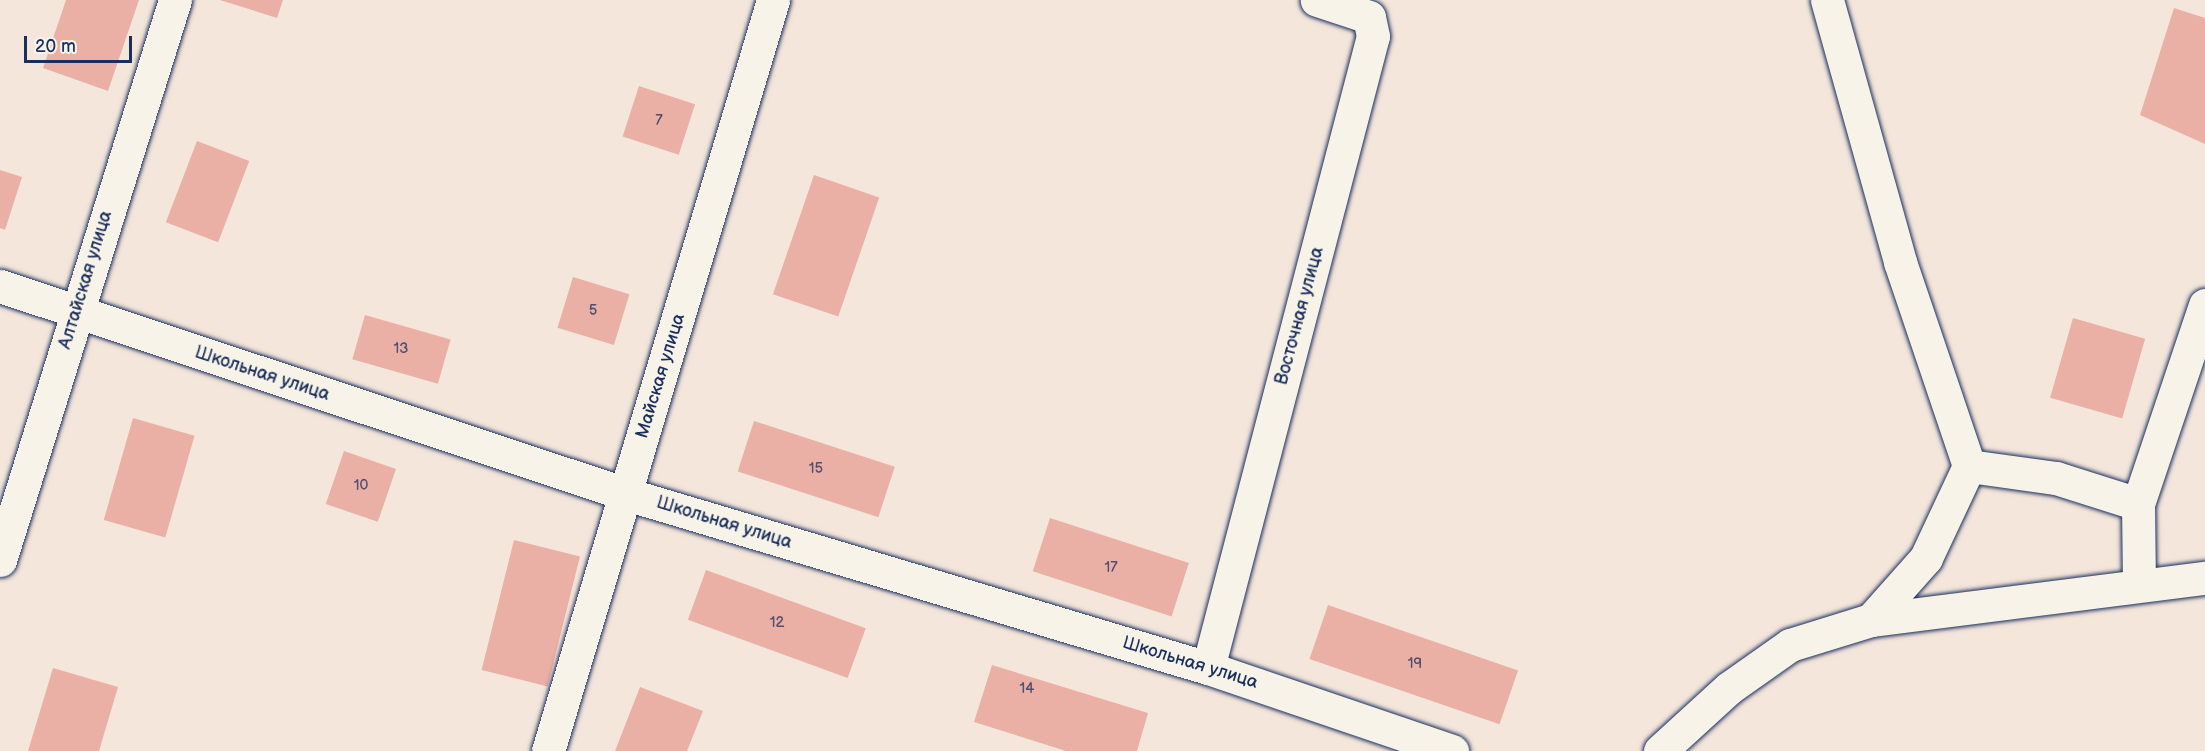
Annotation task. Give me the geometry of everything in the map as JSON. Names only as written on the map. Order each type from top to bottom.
[{"type":"street","name":"Алтайская улица","points":[[0,560],[75,312],[175,0]]},
{"type":"street","name":"Майская улица","points":[[548,751],[773,0]]},
{"type":"street","name":"Восточная улица","points":[[1208,668],[1373,36],[1369,17],[1317,0]]},
{"type":"street","points":[[1827,0],[1900,262],[1969,466],[1926,558],[1871,620]]},
{"type":"street","name":"Школьная улица","points":[[0,286],[626,494],[1208,668],[1452,751]]},
{"type":"street","points":[[2139,585],[2138,504],[2205,305]]},
{"type":"street","points":[[1969,466],[2056,478],[2138,504]]},
{"type":"street","points":[[1660,751],[1729,688],[1790,645],[1871,620],[2205,578]]},
{"type":"building","points":[[66,0],[139,0],[108,91],[43,68]]},
{"type":"building","points":[[220,0],[283,0],[277,18]]},
{"type":"building","points":[[2174,8],[2205,18],[2205,144],[2140,115]]},
{"type":"building","points":[[639,86],[695,104],[679,155],[623,136]]},
{"type":"building","points":[[197,141],[249,161],[218,242],[166,222]]},
{"type":"building","points":[[0,170],[22,177],[5,230],[0,228]]},
{"type":"building","points":[[814,175],[879,197],[838,317],[773,294]]},
{"type":"building","points":[[573,277],[629,294],[614,345],[558,328]]},
{"type":"building","points":[[365,315],[451,340],[438,384],[352,359]]},
{"type":"building","points":[[2073,318],[2145,339],[2122,418],[2050,398]]},
{"type":"building","points":[[133,418],[195,436],[165,538],[104,520]]},
{"type":"building","points":[[754,421],[895,467],[878,517],[738,471]]},
{"type":"building","points":[[344,451],[396,469],[378,522],[326,504]]},
{"type":"building","points":[[1050,518],[1189,563],[1172,616],[1033,571]]},
{"type":"building","points":[[514,540],[580,556],[548,686],[482,670]]},
{"type":"building","points":[[706,570],[866,628],[848,678],[688,620]]},
{"type":"building","points":[[1328,605],[1518,670],[1499,724],[1309,659]]},
{"type":"building","points":[[992,665],[1148,713],[1137,751],[1066,751],[974,722]]},
{"type":"building","points":[[53,668],[118,687],[99,751],[28,751]]},
{"type":"building","points":[[640,687],[703,711],[687,751],[615,751]]}]
